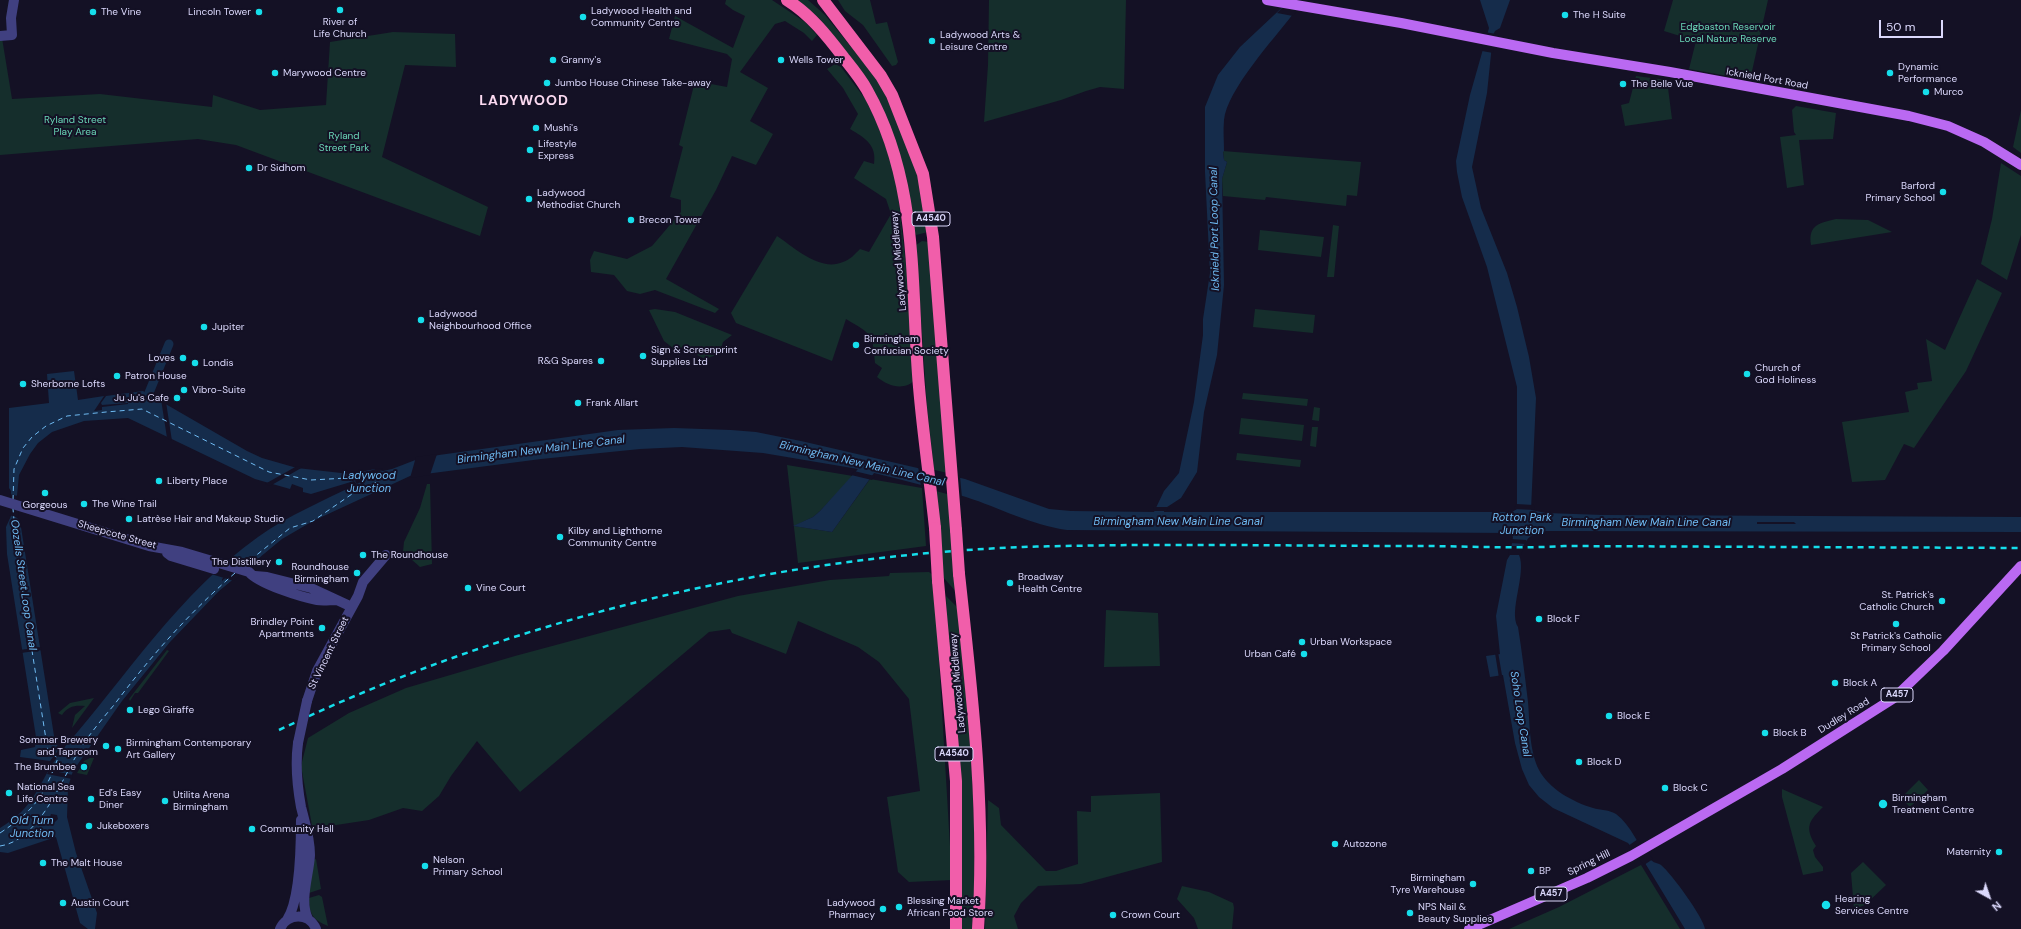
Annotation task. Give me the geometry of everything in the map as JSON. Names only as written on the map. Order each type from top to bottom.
[{"type":"highway","name":"Ladywood Middleway","points":[[787,0],[802,11],[831,42],[866,88],[874,103],[896,161],[906,204],[911,240],[919,387],[935,528],[938,581],[956,781],[956,929]]},
{"type":"highway","name":"A4540","points":[[815,0],[838,20]]},
{"type":"highway","name":"A4540","points":[[823,0],[881,76],[892,95],[923,174],[933,237]]},
{"type":"highway","name":"Ladywood Middleway","points":[[933,237],[952,466],[959,574],[972,692],[978,776],[978,929]]},
{"type":"highway","points":[[911,240],[933,237]]},
{"type":"main road","name":"Icknield Port Road","points":[[1267,0],[1401,23],[1498,44],[1670,72],[1909,116],[1948,126],[1984,142],[2021,165]]},
{"type":"main road","name":"Dudley Road","points":[[1631,856],[1782,769],[1894,698],[1916,679],[1948,646],[2021,566]]},
{"type":"main road","name":"Spring Hill","points":[[1469,929],[1587,878],[1631,856]]},
{"type":"street","points":[[0,36],[12,35],[11,18],[14,0]]},
{"type":"street","name":"Sheepcote Street","points":[[2,501],[149,546],[182,552],[212,565],[248,575],[267,576],[311,588],[326,593],[336,600],[352,607]]},
{"type":"street","name":"St Vincent Street","points":[[315,926],[305,913],[310,855],[309,834],[301,806],[295,764],[307,700],[317,672],[358,596]]},
{"type":"street","name":"St Vincent Street","points":[[280,929],[292,912],[301,838],[301,806]]},
{"type":"street","points":[[287,920],[297,916],[315,926]]},
{"type":"green space","points":[[726,0],[772,0],[805,22],[817,35],[812,41],[804,33],[785,21],[775,24],[740,72],[768,88],[750,121],[773,134],[756,165],[732,156],[716,190],[666,279],[719,309],[715,313],[655,290],[640,294],[627,291],[614,275],[591,272],[590,260],[594,251],[627,259],[652,246],[681,212],[681,200],[670,197],[683,147],[679,145],[695,81],[727,87],[732,59],[727,54],[669,39],[675,16],[733,48],[745,16],[725,4]]},
{"type":"green space","points":[[797,0],[808,0],[825,15],[878,80],[899,124],[919,176],[928,232],[916,235],[914,232],[904,175],[836,39],[819,18]]},
{"type":"green space","points":[[838,0],[870,0],[876,24],[887,22],[898,62],[896,65],[892,66],[863,25],[845,11]]},
{"type":"green space","points":[[989,0],[1126,0],[1124,89],[1100,87],[984,122],[988,65]]},
{"type":"green space","name":"Edgbaston Reservoir Local Nature Reserve","points":[[1673,0],[1768,0],[1750,80],[1689,69],[1696,41],[1664,31]]},
{"type":"green space","name":"Ryland Street Park","points":[[393,32],[455,34],[456,67],[405,65],[382,157],[488,207],[480,236],[236,145],[198,139],[0,155],[0,39],[2,38],[12,99],[100,94],[212,107],[213,95],[260,110],[326,105],[330,42]]},
{"type":"green space","points":[[835,64],[841,67],[866,100],[879,128],[896,176],[908,284],[916,379],[907,385],[892,385],[877,377],[882,368],[875,363],[872,340],[866,332],[846,319],[832,361],[736,323],[731,313],[777,236],[808,257],[826,264],[834,264],[848,260],[860,249],[869,252],[891,214],[886,199],[854,178],[864,161],[874,164],[874,152],[872,147],[865,139],[850,129],[858,114],[843,88],[827,69]]},
{"type":"green space","points":[[1636,76],[1667,80],[1672,119],[1625,126],[1621,105],[1629,103]]},
{"type":"green space","points":[[1796,106],[1836,113],[1833,139],[1799,140],[1804,185],[1787,188],[1780,137],[1796,135],[1794,132],[1792,110]]},
{"type":"green space","points":[[2021,110],[2021,153],[2013,147]]},
{"type":"green space","points":[[1223,151],[1361,162],[1357,196],[1347,195],[1346,206],[1266,197],[1265,200],[1223,196],[1222,179],[1227,162],[1224,160]]},
{"type":"green space","points":[[2001,163],[2021,176],[2021,235],[2007,280],[1981,264],[1992,219]]},
{"type":"green space","points":[[1836,219],[1868,220],[1892,232],[1811,245],[1811,233],[1813,229],[1824,222]]},
{"type":"green space","points":[[1333,225],[1339,226],[1334,277],[1327,277]]},
{"type":"green space","points":[[1260,230],[1324,237],[1321,257],[1258,250]]},
{"type":"green space","points":[[922,241],[929,242],[957,593],[943,577],[927,407],[916,245]]},
{"type":"green space","points":[[1977,279],[2002,293],[1966,371],[1914,448],[1904,444],[1885,480],[1852,482],[1842,422],[1909,412],[1905,392],[1918,389],[1917,383],[1932,381],[1926,339],[1945,350]]},
{"type":"green space","points":[[655,309],[675,312],[732,335],[723,342],[719,354],[705,359],[697,355],[692,347],[673,348],[664,341],[649,310]]},
{"type":"green space","points":[[1255,309],[1315,315],[1313,333],[1253,327]]},
{"type":"green space","points":[[1243,393],[1308,399],[1307,406],[1242,399]]},
{"type":"green space","points":[[1314,407],[1320,408],[1319,421],[1312,420]]},
{"type":"green space","points":[[1241,418],[1304,425],[1302,441],[1239,434]]},
{"type":"green space","points":[[1312,427],[1318,427],[1316,447],[1310,446]]},
{"type":"green space","points":[[1237,453],[1301,460],[1300,467],[1236,460]]},
{"type":"green space","points":[[787,465],[853,476],[813,517],[794,526],[832,532],[870,479],[922,488],[926,546],[798,563]]},
{"type":"green space","points":[[427,484],[430,484],[432,564],[420,567],[403,552],[404,542],[420,508]]},
{"type":"green space","points":[[929,572],[934,576],[952,880],[909,882],[898,872],[887,797],[920,791],[909,699],[879,662],[858,647],[798,621],[786,654],[732,633],[730,629],[709,632],[520,792],[477,741],[451,776],[439,796],[422,811],[403,808],[369,820],[323,827],[313,831],[301,766],[308,738],[349,713],[406,688],[515,656],[738,596],[830,580],[889,576],[890,573]]},
{"type":"green space","points":[[946,596],[958,608],[969,728],[975,849],[972,929],[960,929]]},
{"type":"green space","points":[[1106,610],[1158,613],[1160,666],[1104,667]]},
{"type":"green space","points":[[167,650],[169,651],[138,693],[135,693],[130,701],[129,699]]},
{"type":"green space","points":[[94,698],[72,728],[75,715],[85,706],[72,707],[62,715],[58,713],[70,703]]},
{"type":"green space","points":[[94,758],[87,775],[77,773],[84,761]]},
{"type":"green space","points":[[1919,780],[1928,790],[1910,807],[1901,798]]},
{"type":"green space","points":[[1782,789],[1823,807],[1811,820],[1809,829],[1816,846],[1813,850],[1815,857],[1823,867],[1823,871],[1803,875],[1782,797]]},
{"type":"green space","points":[[1160,793],[1162,862],[1081,884],[1038,886],[1021,903],[1014,916],[1018,929],[985,929],[988,800],[999,808],[1001,825],[1046,871],[1056,871],[1078,864],[1077,811],[1091,812],[1091,796]]},
{"type":"green space","points":[[316,859],[321,889],[309,893],[313,860]]},
{"type":"green space","points":[[1863,862],[1886,885],[1865,905],[1854,909],[1851,873]]},
{"type":"green space","points":[[1641,865],[1680,929],[1509,929],[1559,907]]},
{"type":"green space","points":[[1182,886],[1209,892],[1233,903],[1232,929],[1198,929],[1194,918],[1177,899]]},
{"type":"green space","points":[[319,895],[322,897],[328,926],[315,919],[311,912],[309,898]]},
{"type":"water","points":[[1290,0],[1293,14],[1252,65],[1242,80],[1233,94],[1224,120],[1223,152],[1224,160],[1227,162],[1222,179],[1224,285],[1217,355],[1204,412],[1197,472],[1181,498],[1164,509],[1164,512],[1512,512],[1517,509],[1517,387],[1487,267],[1462,197],[1456,161],[1470,95],[1489,28],[1480,0],[1510,0],[1500,28],[1495,31],[1493,35],[1487,93],[1472,167],[1481,208],[1507,273],[1529,357],[1536,398],[1531,510],[1546,513],[1603,515],[2021,517],[2021,532],[1547,531],[1532,535],[1526,541],[1519,555],[1521,572],[1515,612],[1528,702],[1533,754],[1539,770],[1543,777],[1562,794],[1593,808],[1614,813],[1622,819],[1645,854],[1650,859],[1661,865],[1679,886],[1699,915],[1705,929],[1685,929],[1645,863],[1628,843],[1553,808],[1539,797],[1529,785],[1522,769],[1515,743],[1503,675],[1490,677],[1486,656],[1500,654],[1496,616],[1507,560],[1510,555],[1513,537],[1511,533],[1067,530],[1054,528],[1028,520],[966,497],[874,473],[832,532],[793,526],[813,517],[820,511],[858,469],[763,453],[682,447],[640,449],[541,459],[410,476],[313,521],[282,539],[219,591],[170,642],[122,701],[73,771],[68,787],[67,817],[76,853],[97,913],[95,929],[88,929],[80,923],[56,837],[8,853],[0,852],[0,828],[10,822],[25,808],[51,766],[50,761],[20,757],[21,750],[35,747],[36,737],[7,554],[6,527],[11,516],[11,491],[9,488],[9,408],[49,403],[47,374],[74,371],[78,400],[104,396],[94,411],[102,410],[102,407],[128,404],[102,405],[101,403],[106,396],[143,391],[247,451],[262,458],[297,468],[350,474],[375,469],[383,471],[418,459],[439,455],[618,430],[674,428],[731,430],[756,432],[801,441],[965,479],[1049,509],[1071,511],[1154,512],[1164,491],[1179,473],[1194,402],[1203,335],[1203,319],[1210,273],[1205,172],[1205,107],[1218,75],[1240,47]],"holes":[[[128,418],[255,479],[290,489],[292,484],[303,488],[303,492],[311,494],[354,481],[357,484],[306,509],[270,529],[229,559],[203,584],[154,637],[63,749],[59,748],[55,742],[20,521],[15,516],[19,475],[30,454],[38,443],[52,432],[84,421]],[[1757,522],[1794,522],[1796,524],[1757,524]],[[246,558],[222,581],[222,579]],[[51,814],[57,815],[58,819],[55,822],[51,823],[49,820]]]},
{"type":"pier","points":[[1290,0],[1308,0],[1293,16],[1277,13]]},
{"type":"pier","points":[[1485,32],[1496,34],[1493,53],[1482,51]]},
{"type":"pier","points":[[161,399],[166,402],[172,441],[167,438]]},
{"type":"pier","points":[[437,454],[430,475],[410,478],[416,457]]},
{"type":"pier","points":[[297,466],[303,467],[270,486],[265,484]]},
{"type":"pier","points":[[918,466],[960,476],[962,498],[921,487]]},
{"type":"pier","points":[[379,468],[383,469],[357,484],[355,481],[369,471]]},
{"type":"pier","points":[[854,471],[875,476],[872,480],[851,475]]},
{"type":"pier","points":[[9,494],[18,496],[19,518],[9,515]]},
{"type":"pier","points":[[1516,504],[1534,505],[1535,510],[1514,509]]},
{"type":"pier","points":[[1154,507],[1171,507],[1166,510],[1173,511],[1148,511],[1153,510]]},
{"type":"pier","points":[[1511,539],[1526,540],[1526,544],[1510,543]]},
{"type":"pier","points":[[1510,546],[1524,546],[1521,555],[1508,555]]},
{"type":"pier","points":[[228,559],[252,565],[234,581],[211,574]]},
{"type":"pier","points":[[1497,646],[1503,681],[1502,677],[1499,678],[1495,653],[1498,653]]},
{"type":"pier","points":[[41,647],[42,650],[21,653],[20,650]]},
{"type":"pier","points":[[60,748],[63,749],[51,766],[50,761]]},
{"type":"pier","points":[[49,770],[73,775],[72,779],[47,774]]},
{"type":"pier","points":[[1638,839],[1653,859],[1644,865],[1628,846]]},
{"type":"waterway","points":[[144,405],[169,344]]},
{"type":"ferry route","points":[[13,500],[14,469],[23,448],[32,437],[46,426],[67,416],[142,409],[269,472],[311,480],[347,478],[372,474],[377,482],[352,494],[313,521],[290,528],[243,566]]},
{"type":"ferry route","points":[[0,833],[22,817],[37,801],[48,783],[58,758],[48,752],[18,562],[13,509]]},
{"type":"ferry route","points":[[0,846],[15,841],[27,832],[39,819],[59,789],[82,746],[98,725],[171,636],[218,588],[235,573]]},
{"type":"railway","points":[[279,730],[367,691],[457,656],[548,626],[642,601],[736,580],[831,564],[927,553],[1023,547],[1122,545],[2021,548]]},
{"type":"place","name":"River of Life Church","points":[[340,10]]},
{"type":"place","name":"The Vine","points":[[93,12]]},
{"type":"place","name":"Lincoln Tower","points":[[259,12]]},
{"type":"place","name":"The H Suite","points":[[1565,15]]},
{"type":"place","name":"Ladywood Health and Community Centre","points":[[583,17]]},
{"type":"place","name":"Ladywood Arts & Leisure Centre","points":[[932,41]]},
{"type":"place","name":"Granny's","points":[[553,60]]},
{"type":"place","name":"Wells Tower","points":[[781,60]]},
{"type":"place","name":"Marywood Centre","points":[[275,73]]},
{"type":"place","name":"Dynamic Performance","points":[[1890,73]]},
{"type":"place","name":"Jumbo House Chinese Take-away","points":[[547,83]]},
{"type":"place","name":"The Belle Vue","points":[[1623,84]]},
{"type":"place","name":"Murco","points":[[1926,92]]},
{"type":"place","name":"Mushi's","points":[[536,128]]},
{"type":"place","name":"Lifestyle Express","points":[[530,150]]},
{"type":"place","name":"Dr Sidhom","points":[[249,168]]},
{"type":"place","name":"Barford Primary School","points":[[1943,192]]},
{"type":"place","name":"Ladywood Methodist Church","points":[[529,199]]},
{"type":"place","name":"Brecon Tower","points":[[631,220]]},
{"type":"place","name":"Ladywood Neighbourhood Office","points":[[421,320]]},
{"type":"place","name":"Jupiter","points":[[204,327]]},
{"type":"place","name":"Birmingham Confucian Society","points":[[856,345]]},
{"type":"place","name":"Sign & Screenprint Supplies Ltd","points":[[643,356]]},
{"type":"place","name":"Loves","points":[[183,358]]},
{"type":"place","name":"R&G Spares","points":[[601,361]]},
{"type":"place","name":"Londis","points":[[195,363]]},
{"type":"place","name":"Church of God Holiness","points":[[1747,374]]},
{"type":"place","name":"Patron House","points":[[117,376]]},
{"type":"place","name":"Sherborne Lofts","points":[[23,384]]},
{"type":"place","name":"Vibro-Suite","points":[[184,390]]},
{"type":"place","name":"Ju Ju's Cafe","points":[[177,398]]},
{"type":"place","name":"Frank Allart","points":[[578,403]]},
{"type":"place","name":"Liberty Place","points":[[159,481]]},
{"type":"place","name":"Gorgeous","points":[[45,493]]},
{"type":"place","name":"The Wine Trail","points":[[84,504]]},
{"type":"place","name":"Latrèse Hair and Makeup Studio","points":[[129,519]]},
{"type":"place","name":"Kilby and Lighthorne Community Centre","points":[[560,537]]},
{"type":"place","name":"The Roundhouse","points":[[363,555]]},
{"type":"place","name":"The Distillery","points":[[279,562]]},
{"type":"place","name":"Roundhouse Birmingham","points":[[357,573]]},
{"type":"place","name":"Broadway Health Centre","points":[[1010,583]]},
{"type":"place","name":"Vine Court","points":[[468,588]]},
{"type":"place","name":"St. Patrick's Catholic Church","points":[[1942,601]]},
{"type":"place","name":"Block F","points":[[1539,619]]},
{"type":"place","name":"St Patrick's Catholic Primary School","points":[[1896,624]]},
{"type":"place","name":"Brindley Point Apartments","points":[[322,628]]},
{"type":"place","name":"Urban Workspace","points":[[1302,642]]},
{"type":"place","name":"Urban Café","points":[[1304,654]]},
{"type":"place","name":"Block A","points":[[1835,683]]},
{"type":"place","name":"Lego Giraffe","points":[[130,710]]},
{"type":"place","name":"Block E","points":[[1609,716]]},
{"type":"place","name":"Block B","points":[[1765,733]]},
{"type":"place","name":"Sommar Brewery and Taproom","points":[[106,746]]},
{"type":"place","name":"Birmingham Contemporary Art Gallery","points":[[118,749]]},
{"type":"place","name":"Block D","points":[[1579,762]]},
{"type":"place","name":"The Brumbee","points":[[84,767]]},
{"type":"place","name":"Block C","points":[[1665,788]]},
{"type":"place","name":"National Sea Life Centre","points":[[9,793]]},
{"type":"place","name":"Ed's Easy Diner","points":[[91,799]]},
{"type":"place","name":"Utilita Arena Birmingham","points":[[165,801]]},
{"type":"place","name":"Birmingham Treatment Centre","points":[[1883,804]]},
{"type":"place","name":"Jukeboxers","points":[[89,826]]},
{"type":"place","name":"Community Hall","points":[[252,829]]},
{"type":"place","name":"Autozone","points":[[1335,844]]},
{"type":"place","name":"Maternity","points":[[1999,852]]},
{"type":"place","name":"The Malt House","points":[[43,863]]},
{"type":"place","name":"Nelson Primary School","points":[[425,866]]},
{"type":"place","name":"BP","points":[[1531,871]]},
{"type":"place","name":"Birmingham Tyre Warehouse","points":[[1473,884]]},
{"type":"place","name":"Austin Court","points":[[63,903]]},
{"type":"place","name":"Hearing Services Centre","points":[[1826,905]]},
{"type":"place","name":"Blessing Market African Food Store","points":[[899,907]]},
{"type":"place","name":"Ladywood Pharmacy","points":[[883,909]]},
{"type":"place","name":"NPS Nail & Beauty Supplies","points":[[1410,913]]},
{"type":"place","name":"Crown Court","points":[[1113,915]]},
{"type":"district","name":"LADYWOOD","points":[[524,101]]},
{"type":"park label","name":"Ryland Street Play Area","points":[[75,126]]},
{"type":"water label","name":"Icknield Port Loop Canal","points":[[1215,229]]},
{"type":"water label","name":"Birmingham New Main Line Canal","points":[[541,450]]},
{"type":"water label","name":"Birmingham New Main Line Canal","points":[[862,464]]},
{"type":"water label","name":"Ladywood Junction","points":[[369,482]]},
{"type":"water label","name":"Birmingham New Main Line Canal","points":[[1178,522]]},
{"type":"water label","name":"Birmingham New Main Line Canal","points":[[1646,523]]},
{"type":"water label","name":"Rotton Park Junction","points":[[1522,524]]},
{"type":"water label","name":"Oozells Street Loop Canal","points":[[23,585]]},
{"type":"water label","name":"Soho Loop Canal","points":[[1520,714]]},
{"type":"water label","name":"Old Turn Junction","points":[[32,827]]}]
